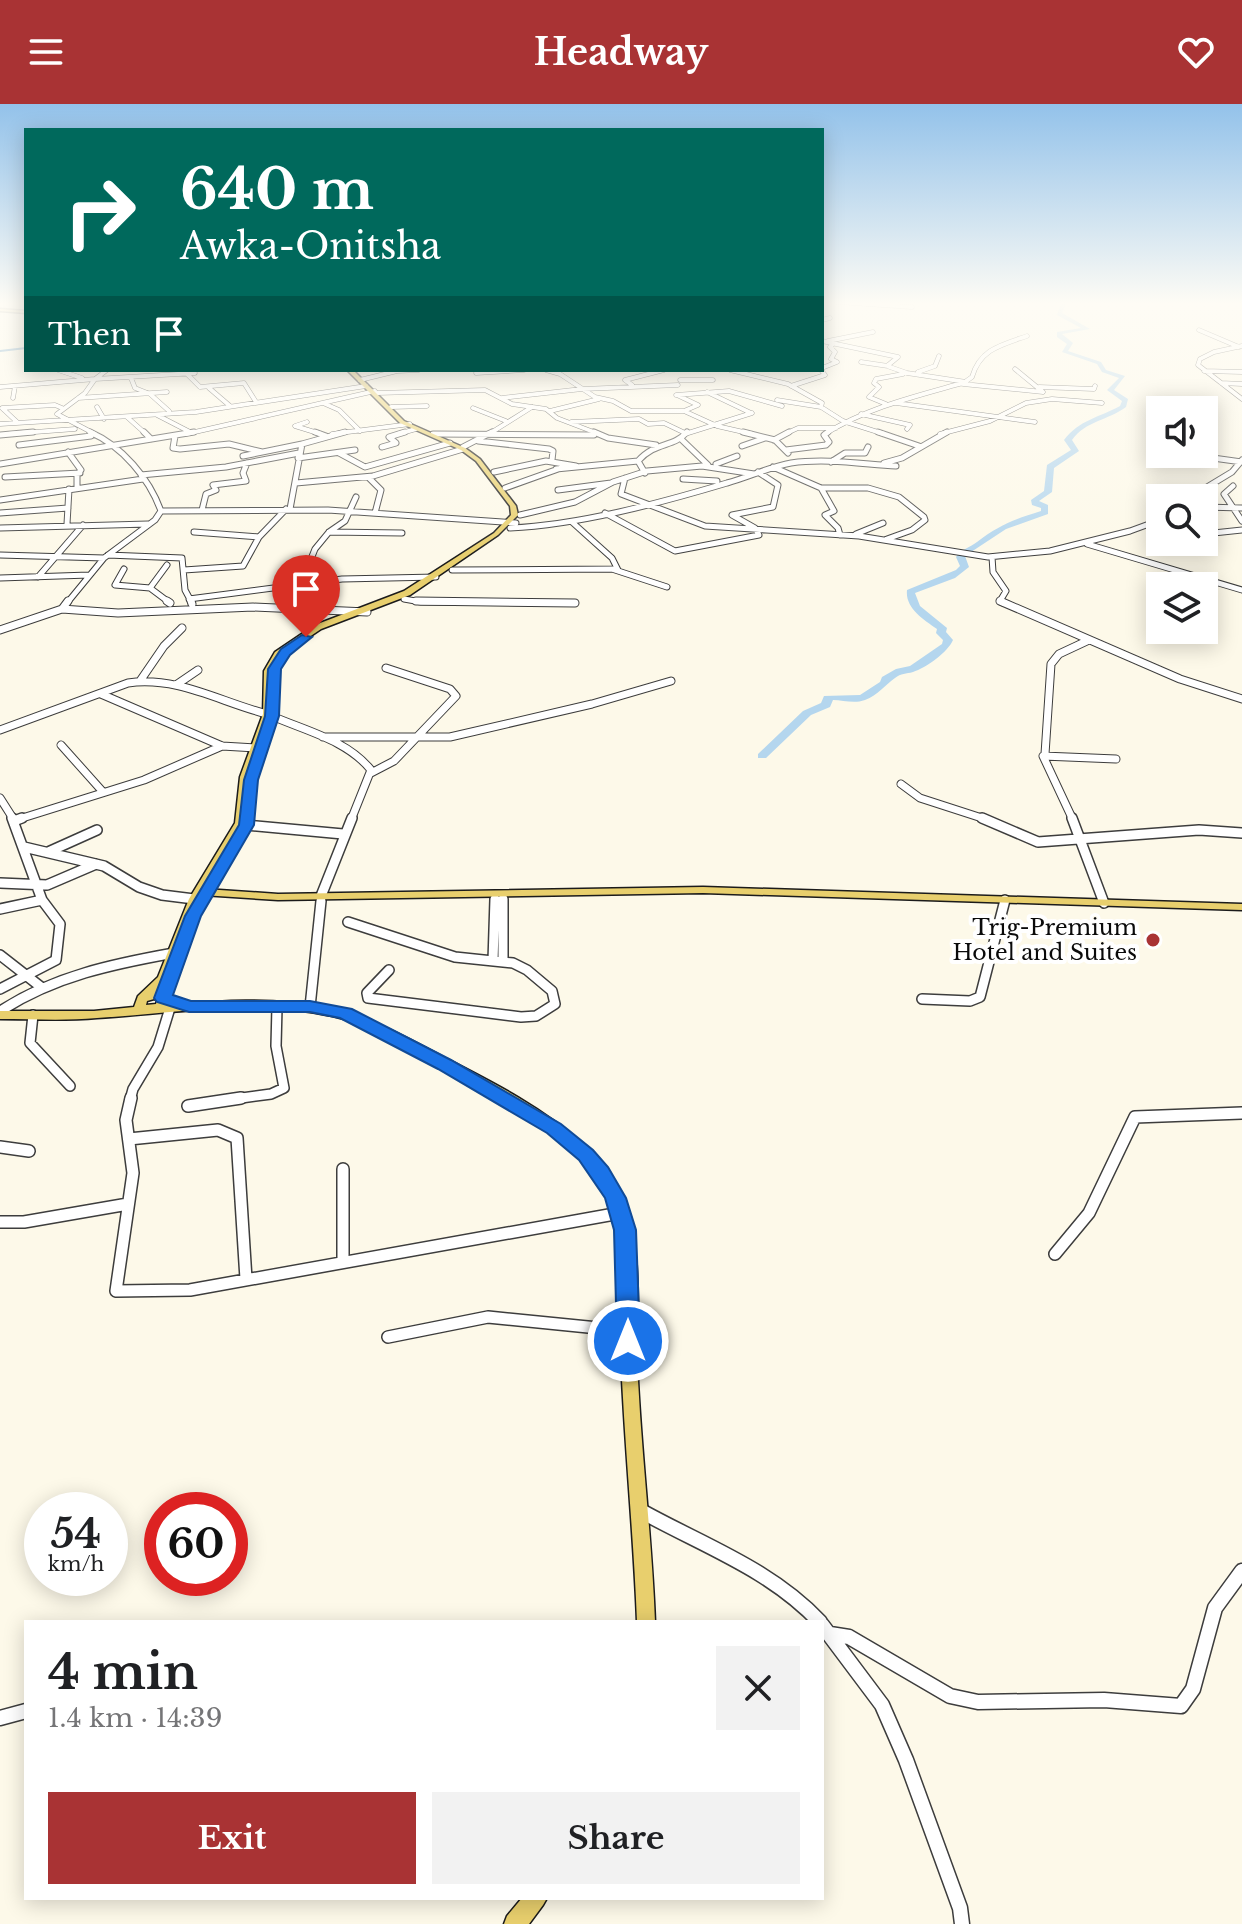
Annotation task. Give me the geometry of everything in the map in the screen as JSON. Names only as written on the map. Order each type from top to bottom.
[{"type":"main road","points":[[166,1002],[198,898],[246,825],[251,780],[269,715],[267,678],[274,660],[292,642],[331,623],[404,599],[452,570],[514,522],[517,504],[480,457],[411,426],[369,387]]},
{"type":"main road","points":[[362,612],[436,577],[514,522],[515,515],[513,506],[482,463],[463,448],[411,426],[369,387]]},
{"type":"main road","points":[[1,1015],[94,1015],[147,1004],[163,978],[198,898],[240,823],[245,777],[269,715]]},
{"type":"main road","points":[[321,899],[766,891],[1242,907]]},
{"type":"main road","points":[[198,898],[499,899],[594,892]]},
{"type":"main road","points":[[1,1015],[166,1002],[189,1007],[310,1007],[345,1013],[371,1024],[541,1119],[568,1139],[601,1172],[625,1230],[628,1331],[646,1620]]},
{"type":"main road","points":[[515,1924],[534,1900]]},
{"type":"street","points":[[13,398],[15,387]]},
{"type":"street","points":[[86,387],[57,414],[75,429],[111,444],[142,477],[159,502],[161,511]]},
{"type":"street","points":[[135,387],[169,411]]},
{"type":"street","points":[[198,387],[216,387]]},
{"type":"street","points":[[246,387],[257,412],[265,418]]},
{"type":"street","points":[[80,473],[4,481],[2,463],[191,434],[323,403],[369,387]]},
{"type":"street","points":[[0,424],[202,411],[369,387],[483,390],[508,403],[550,411],[599,399],[613,401],[634,411],[684,411],[698,405],[676,395],[729,391],[782,406]]},
{"type":"street","points":[[580,387],[599,399]]},
{"type":"street","points":[[502,398],[608,387]]},
{"type":"street","points":[[682,387],[685,393]]},
{"type":"street","points":[[793,387],[822,403],[821,407]]},
{"type":"street","points":[[879,387],[869,397],[886,404]]},
{"type":"street","points":[[786,450],[829,443],[824,435],[861,414],[886,404],[952,387]]},
{"type":"street","points":[[1007,387],[1041,390],[1095,387]]},
{"type":"street","points":[[1037,387],[1052,399]]},
{"type":"street","points":[[209,388],[230,406]]},
{"type":"street","points":[[66,398],[167,392]]},
{"type":"street","points":[[638,461],[643,453],[656,445],[681,439],[685,433],[711,424],[753,416],[707,392]]},
{"type":"street","points":[[418,451],[434,455],[463,448],[550,394]]},
{"type":"street","points":[[924,407],[938,399],[930,394]]},
{"type":"street","points":[[877,465],[902,458],[941,434],[1001,417],[1026,403],[1052,399],[1102,403]]},
{"type":"street","points":[[767,402],[777,400],[821,407],[846,421],[919,446]]},
{"type":"street","points":[[893,402],[1035,422]]},
{"type":"street","points":[[323,403],[339,410],[360,431]]},
{"type":"street","points":[[23,460],[19,445],[22,435],[20,422],[2,408],[53,405],[62,408]]},
{"type":"street","points":[[391,407],[427,406]]},
{"type":"street","points":[[97,407],[104,419]]},
{"type":"street","points":[[473,408],[506,421]]},
{"type":"street","points":[[202,411],[235,423]]},
{"type":"street","points":[[550,411],[557,418],[598,434],[656,445]]},
{"type":"street","points":[[684,411],[711,424],[774,440],[786,450],[794,463]]},
{"type":"street","points":[[861,414],[910,425],[907,429]]},
{"type":"street","points":[[157,415],[207,447]]},
{"type":"street","points":[[127,417],[151,439]]},
{"type":"street","points":[[571,422],[639,419],[648,424],[664,423],[685,433]]},
{"type":"street","points":[[307,422],[295,426],[326,436]]},
{"type":"street","points":[[243,456],[326,436],[411,426]]},
{"type":"street","points":[[382,447],[396,443],[389,437],[411,426]]},
{"type":"street","points":[[461,432],[468,426]]},
{"type":"street","points":[[774,440],[798,428],[836,428]]},
{"type":"street","points":[[0,435],[75,429]]},
{"type":"street","points":[[433,434],[490,432],[561,438],[598,434]]},
{"type":"street","points":[[19,445],[95,436]]},
{"type":"street","points":[[175,436],[175,449],[195,452],[231,444],[262,452]]},
{"type":"street","points":[[742,446],[765,438]]},
{"type":"street","points":[[605,513],[675,551],[759,535],[755,528],[732,515],[773,507],[778,485],[756,473],[710,465],[681,439]]},
{"type":"street","points":[[478,441],[553,450],[552,460]]},
{"type":"street","points":[[339,453],[365,467],[450,443]]},
{"type":"street","points":[[184,570],[243,566],[259,537],[288,509],[296,483],[294,468],[302,444]]},
{"type":"street","points":[[831,462],[845,453],[865,453],[868,447]]},
{"type":"street","points":[[271,450],[282,456]]},
{"type":"street","points":[[2,497],[282,456],[355,450]]},
{"type":"street","points":[[68,452],[81,470],[77,488]]},
{"type":"street","points":[[296,483],[368,477],[431,460],[434,455]]},
{"type":"street","points":[[514,522],[594,495],[625,478],[710,465],[737,456]]},
{"type":"street","points":[[494,472],[552,460],[566,461],[576,466]]},
{"type":"street","points":[[1218,460],[1241,465]]},
{"type":"street","points":[[505,488],[559,468],[638,461]]},
{"type":"street","points":[[638,461],[645,473]]},
{"type":"street","points":[[202,510],[206,494],[216,490],[213,485],[246,481],[243,473],[247,463]]},
{"type":"street","points":[[683,479],[737,481],[773,467],[794,463],[896,466]]},
{"type":"street","points":[[1208,484],[1241,465]]},
{"type":"street","points":[[773,467],[821,488],[868,488],[899,497],[925,520],[912,530],[884,540]]},
{"type":"street","points":[[368,477],[381,490],[375,513]]},
{"type":"street","points":[[625,478],[621,494],[705,526],[853,535],[968,555],[1022,556],[1083,543],[1146,524]]},
{"type":"street","points":[[62,609],[106,556],[161,511],[349,511],[514,522],[540,528],[725,482]]},
{"type":"street","points":[[1211,482],[1242,487]]},
{"type":"street","points":[[558,490],[611,483]]},
{"type":"street","points":[[1233,486],[1224,492],[1242,521]]},
{"type":"street","points":[[573,488],[594,495]]},
{"type":"street","points":[[821,488],[834,511],[825,515],[838,528],[840,535]]},
{"type":"street","points":[[67,524],[69,489]]},
{"type":"street","points":[[317,580],[311,559],[329,532],[345,521],[356,497]]},
{"type":"street","points":[[1218,507],[1242,508]]},
{"type":"street","points":[[0,513],[68,508]]},
{"type":"street","points":[[572,522],[612,558],[618,570]]},
{"type":"street","points":[[853,535],[883,523]]},
{"type":"street","points":[[0,528],[148,524]]},
{"type":"street","points":[[38,577],[83,525]]},
{"type":"street","points":[[1218,533],[1242,530]]},
{"type":"street","points":[[194,532],[259,537]]},
{"type":"street","points":[[329,532],[402,533]]},
{"type":"street","points":[[1083,543],[1242,590]]},
{"type":"street","points":[[0,555],[55,559],[180,557],[189,607]]},
{"type":"street","points":[[992,557],[993,572],[1006,591],[1002,604],[1180,679],[1242,699]]},
{"type":"street","points":[[150,588],[167,565]]},
{"type":"street","points":[[124,569],[115,585],[150,588],[170,603],[189,607],[362,612]]},
{"type":"street","points":[[452,570],[618,570],[650,585],[667,587]]},
{"type":"street","points":[[0,578],[89,575]]},
{"type":"street","points":[[0,630],[62,609],[93,613],[163,610],[317,580],[436,577]]},
{"type":"street","points":[[404,599],[421,602],[575,603]]},
{"type":"street","points":[[163,610],[170,603]]},
{"type":"street","points":[[314,610],[327,615],[331,623]]},
{"type":"street","points":[[140,681],[165,644],[182,628]]},
{"type":"street","points":[[1089,640],[1059,654],[1051,664],[1043,759],[1074,822],[1104,903]]},
{"type":"street","points":[[371,773],[384,768],[456,696],[450,689],[386,668]]},
{"type":"street","points":[[176,685],[198,670]]},
{"type":"street","points":[[0,730],[140,681],[176,685],[216,696],[323,737],[365,761],[371,773],[343,834],[321,899],[310,1007]]},
{"type":"street","points":[[323,737],[416,738],[465,734],[607,701],[671,681]]},
{"type":"street","points":[[101,694],[222,746],[256,748]]},
{"type":"street","points":[[61,745],[103,792]]},
{"type":"street","points":[[14,821],[144,780],[222,746]]},
{"type":"street","points":[[1045,754],[1116,759]]},
{"type":"street","points":[[901,784],[920,798],[990,821],[1031,841],[1199,830],[1242,833]]},
{"type":"street","points":[[0,798],[14,821],[42,900],[60,924],[57,958],[0,989]]},
{"type":"street","points":[[246,825],[343,834]]},
{"type":"street","points":[[48,852],[97,830]]},
{"type":"street","points":[[24,847],[96,864],[151,891],[198,898]]},
{"type":"street","points":[[0,883],[38,886],[60,882],[96,864]]},
{"type":"street","points":[[498,961],[499,899]]},
{"type":"street","points":[[0,909],[42,900]]},
{"type":"street","points":[[922,999],[970,1001],[980,997],[1005,900]]},
{"type":"street","points":[[348,922],[455,957],[498,961],[527,970],[552,991],[555,1004],[536,1016],[521,1017],[368,998],[367,993],[389,970]]},
{"type":"street","points":[[1,1015],[41,987],[93,968],[174,953]]},
{"type":"street","points":[[0,955],[41,987]]},
{"type":"street","points":[[166,1002],[158,1047],[133,1089],[126,1120],[133,1173],[116,1291],[190,1290],[620,1213]]},
{"type":"street","points":[[188,1106],[271,1094],[284,1088],[276,1046],[277,1007]]},
{"type":"street","points":[[33,1015],[30,1043],[70,1086]]},
{"type":"street","points":[[1055,1254],[1095,1202],[1135,1117],[1242,1113]]},
{"type":"street","points":[[129,1139],[218,1130],[237,1138],[246,1279]]},
{"type":"street","points":[[0,1147],[29,1151]]},
{"type":"street","points":[[343,1169],[343,1261]]},
{"type":"street","points":[[0,1222],[24,1222],[128,1204]]},
{"type":"street","points":[[388,1337],[488,1317],[515,1317],[628,1331]]},
{"type":"street","points":[[641,1511],[749,1563],[778,1582],[817,1620]]},
{"type":"street","points":[[824,1627],[849,1637],[950,1696],[978,1702],[1104,1700],[1181,1706],[1193,1689],[1215,1608],[1242,1571]]},
{"type":"street","points":[[824,1627],[882,1705],[906,1760],[960,1908],[962,1924]]},
{"type":"street","points":[[0,1718],[24,1712]]},
{"type":"waterway","points":[[762,756],[807,713],[826,705],[828,698],[864,697],[885,684],[886,679],[899,671],[913,669],[946,645],[948,640],[941,633],[942,628],[917,608],[910,592],[959,572],[965,567],[960,557],[962,554],[996,531],[1045,512],[1045,507],[1035,503],[1035,500],[1048,492],[1050,467],[1075,451],[1068,440],[1073,433],[1123,407],[1126,400],[1110,390],[1113,387]]},
{"type":"place","name":"Trig-Premium Hotel and Suites","points":[[1153,940]]},
{"type":"route","points":[[306,637],[280,658],[275,669],[274,706],[251,780],[246,825],[193,916],[163,998],[189,1007],[310,1007],[345,1013],[371,1024],[541,1119],[586,1155],[601,1172],[616,1198],[625,1230],[629,1275],[628,1341]]}]
